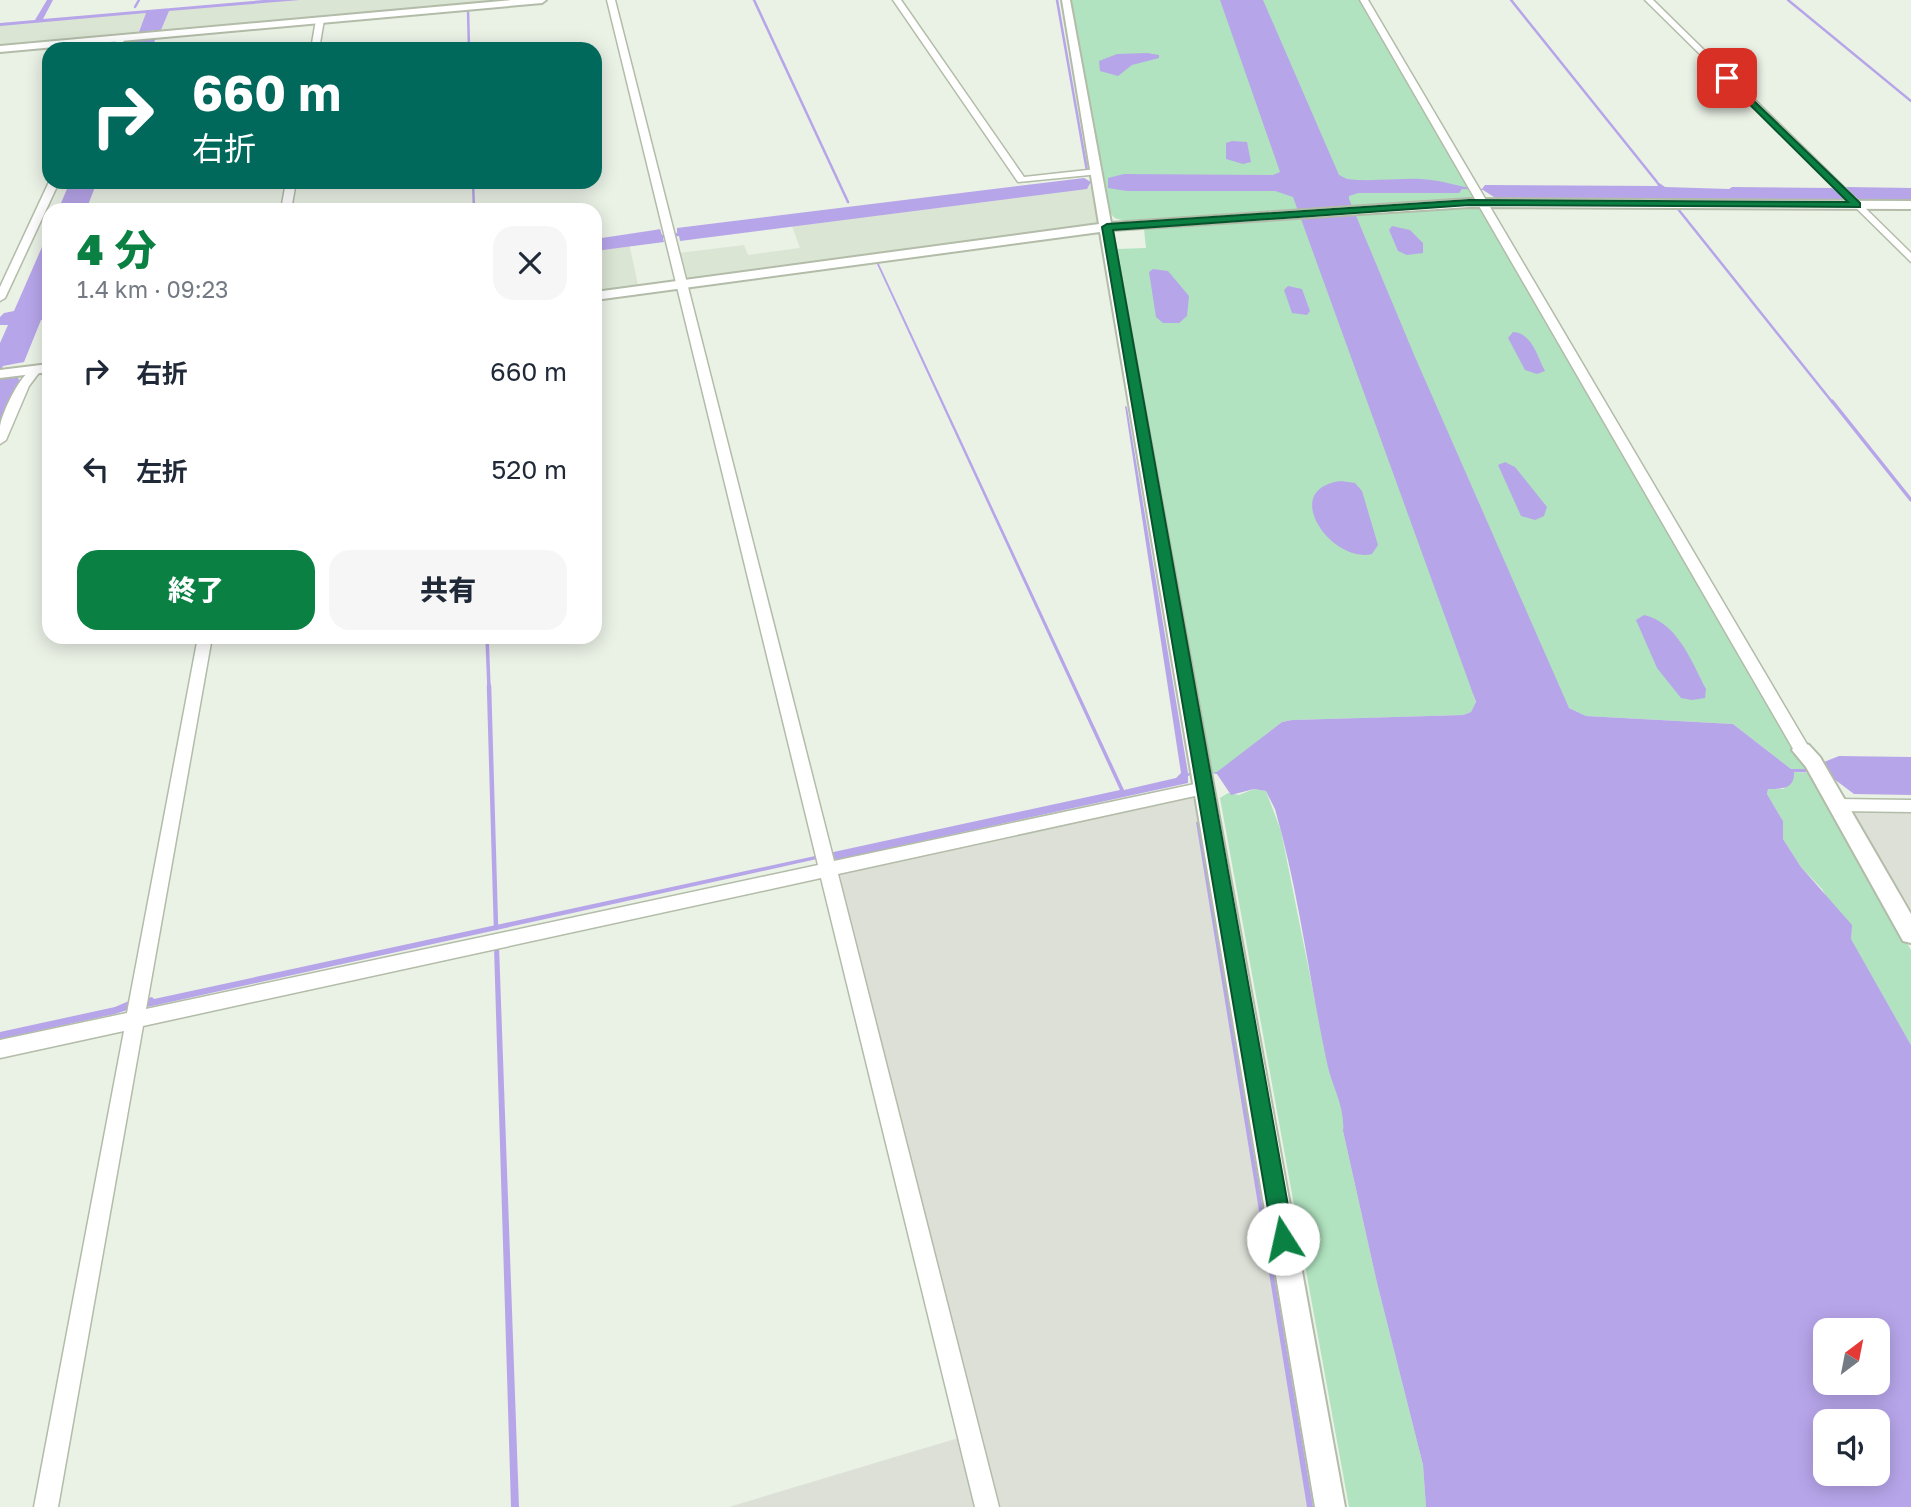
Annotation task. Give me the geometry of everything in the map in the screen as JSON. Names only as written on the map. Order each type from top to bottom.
[{"type":"street","points":[[77,42],[542,0]]},
{"type":"street","points":[[611,0],[987,1507]]},
{"type":"street","points":[[897,0],[1021,180],[1097,172]]},
{"type":"street","points":[[1066,0],[1330,1507]]},
{"type":"street","points":[[1364,0],[1838,805],[1911,934]]},
{"type":"street","points":[[1648,0],[1911,259]]},
{"type":"street","points":[[316,42],[320,20]]},
{"type":"street","points":[[119,42],[121,38]]},
{"type":"street","points":[[0,49],[42,45]]},
{"type":"street","points":[[602,295],[1107,227],[1367,210],[1478,193],[1849,197],[1911,205]]},
{"type":"street","points":[[0,298],[42,208]]},
{"type":"street","points":[[5,373],[42,369]]},
{"type":"street","points":[[0,440],[23,384],[42,369]]},
{"type":"street","points":[[46,1507],[204,644]]},
{"type":"street","points":[[0,1049],[138,1009],[825,860],[1204,788]]},
{"type":"street","points":[[1838,805],[1911,806]]},
{"type":"shaded area","points":[[47,0],[53,0],[43,19],[264,0],[300,0],[169,11],[161,30],[149,31],[146,38],[156,38],[154,42],[131,42],[141,39],[144,33],[139,32],[146,13],[0,26],[0,23],[35,20]]},
{"type":"shaded area","points":[[285,0],[519,0],[158,32],[167,10]]},
{"type":"shaded area","points":[[1220,0],[1263,0],[1339,175],[1347,179],[1421,179],[1482,189],[1485,185],[1658,186],[1655,180],[1665,187],[1832,188],[1838,193],[1851,193],[1846,187],[1911,188],[1911,201],[1860,201],[1855,196],[1842,196],[1845,201],[1497,199],[1483,190],[1462,189],[1459,193],[1358,193],[1349,196],[1349,199],[1415,357],[1569,708],[1586,716],[1733,724],[1791,769],[1823,769],[1824,762],[1839,756],[1911,757],[1911,795],[1854,794],[1826,773],[1794,772],[1790,785],[1768,789],[1767,794],[1783,821],[1783,839],[1801,867],[1852,925],[1851,939],[1911,1045],[1911,1507],[1426,1507],[1423,1465],[1377,1283],[1343,1131],[1340,1105],[1329,1072],[1297,904],[1275,809],[1266,791],[1254,789],[1231,795],[1217,774],[1211,773],[1217,772],[1282,722],[1463,715],[1471,712],[1476,702],[1293,197],[1275,191],[1127,191],[1108,188],[1108,178],[1124,174],[1273,175],[1280,172]]},
{"type":"shaded area","points":[[150,12],[141,34],[0,47],[0,25]]},
{"type":"shaded area","points":[[1117,54],[1159,55],[1159,58],[1132,65],[1118,76],[1100,71],[1099,61]]},
{"type":"shaded area","points":[[1247,142],[1251,162],[1243,164],[1226,159],[1226,143]]},
{"type":"shaded area","points":[[1084,178],[1091,182],[1087,189],[680,241],[679,236],[663,238],[664,242],[602,250],[602,238],[660,229],[662,235],[677,233],[677,228]]},
{"type":"shaded area","points":[[1092,186],[1099,225],[678,280],[671,254],[744,245],[748,255],[800,248],[791,223]]},
{"type":"shaded area","points":[[67,189],[94,189],[89,203],[61,203]]},
{"type":"shaded area","points":[[1392,226],[1410,230],[1423,243],[1423,253],[1407,255],[1398,251],[1389,230]]},
{"type":"shaded area","points":[[629,243],[638,285],[602,290],[602,247]]},
{"type":"shaded area","points":[[42,247],[42,320],[24,362],[3,366],[0,372],[0,343],[8,325],[0,325],[0,317],[4,313],[14,311]]},
{"type":"shaded area","points":[[876,262],[1124,790],[1176,778],[1181,773],[1125,406],[1127,407],[1188,773],[1194,774],[1188,776],[1188,783],[840,859],[817,859],[157,1005],[147,1007],[146,1004],[115,1014],[0,1039],[0,1032],[115,1007],[129,1001],[129,1004],[152,997],[154,999],[1120,790]]},
{"type":"shaded area","points":[[1153,269],[1168,271],[1189,296],[1187,316],[1179,323],[1163,323],[1156,317],[1149,272]]},
{"type":"shaded area","points":[[1288,286],[1302,289],[1310,311],[1307,315],[1292,313],[1284,290]]},
{"type":"shaded area","points":[[1513,332],[1525,336],[1545,371],[1537,374],[1525,370],[1508,338]]},
{"type":"shaded area","points":[[20,376],[18,379],[21,380],[0,427],[0,379]]},
{"type":"shaded area","points":[[1505,462],[1515,467],[1547,507],[1544,516],[1535,520],[1521,516],[1498,465]]},
{"type":"shaded area","points":[[1341,481],[1355,483],[1362,491],[1378,545],[1372,554],[1357,554],[1341,548],[1318,524],[1313,510],[1314,497],[1323,487]]},
{"type":"shaded area","points":[[1644,615],[1666,626],[1682,644],[1706,689],[1705,698],[1681,698],[1657,668],[1636,620]]},
{"type":"shaded area","points":[[1190,796],[1200,801],[1319,1507],[729,1507],[955,1439],[978,1437],[835,873]]},
{"type":"shaded area","points":[[1851,809],[1911,810],[1911,909]]},
{"type":"shaded area","points":[[1198,822],[1313,1507],[1307,1507]]},
{"type":"shaded area","points":[[499,946],[519,1507],[511,1507],[494,947]]},
{"type":"green space","points":[[1071,0],[1362,0],[1475,197],[1469,200],[1473,205],[1481,207],[1809,769],[1791,769],[1733,724],[1586,716],[1569,708],[1564,701],[1473,694],[1476,703],[1471,712],[1463,715],[1282,722],[1217,773],[1211,773],[1117,249],[1146,248],[1144,229],[1287,219],[1284,210],[1126,221],[1112,215],[1102,179]]},
{"type":"green space","points":[[1793,772],[1809,773],[1911,950],[1911,1045],[1822,889],[1801,867],[1783,839],[1783,821],[1767,794],[1768,789],[1784,789]]},
{"type":"green space","points":[[1254,789],[1266,791],[1281,831],[1328,1066],[1344,1116],[1343,1131],[1377,1283],[1423,1465],[1426,1507],[1349,1507],[1220,798],[1228,793],[1239,795]]},
{"type":"waterway","points":[[135,7],[139,0]]},
{"type":"waterway","points":[[754,0],[848,202]]},
{"type":"waterway","points":[[1057,0],[1087,171]]},
{"type":"waterway","points":[[1511,0],[1657,182]]},
{"type":"waterway","points":[[1788,0],[1911,101]]},
{"type":"waterway","points":[[468,10],[469,42]]},
{"type":"waterway","points":[[473,189],[474,203]]},
{"type":"waterway","points":[[1678,209],[1833,403]]},
{"type":"waterway","points":[[1832,401],[1911,500]]},
{"type":"waterway","points":[[487,644],[489,688]]},
{"type":"waterway","points":[[489,686],[496,928]]},
{"type":"route","points":[[1283,1239],[1107,227],[1469,202],[1856,205],[1727,78]]}]
